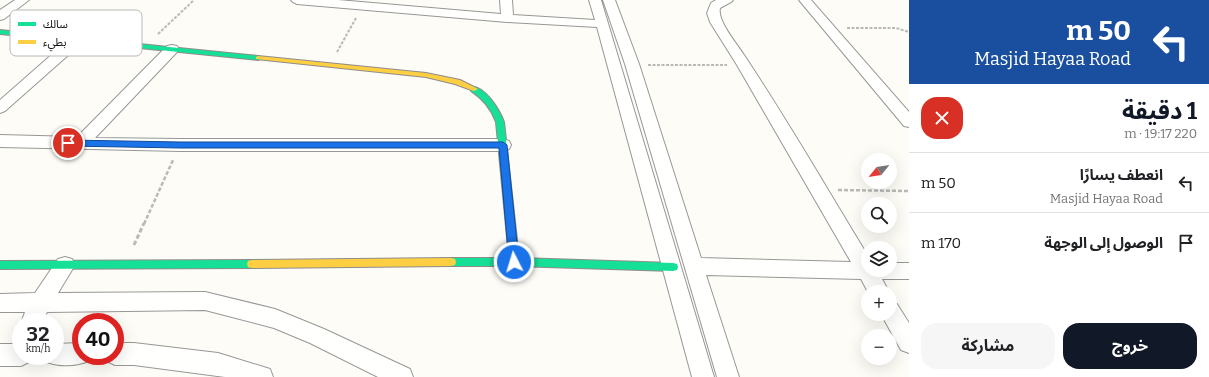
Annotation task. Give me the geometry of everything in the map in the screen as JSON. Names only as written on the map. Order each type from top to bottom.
[{"type":"street","points":[[0,16],[23,0]]},
{"type":"street","points":[[298,0],[507,18],[602,24]]},
{"type":"street","points":[[506,0],[507,18]]},
{"type":"street","points":[[595,0],[703,377]]},
{"type":"street","points":[[609,0],[632,64],[728,377]]},
{"type":"street","points":[[727,0],[715,6],[713,13],[716,22],[744,65],[861,263]]},
{"type":"street","points":[[805,0],[909,122]]},
{"type":"street","points":[[0,32],[10,33]]},
{"type":"street","points":[[142,46],[330,64],[449,79],[470,86],[487,98],[498,113],[503,145],[514,262]]},
{"type":"street","points":[[81,143],[172,49]]},
{"type":"street","points":[[0,108],[59,56]]},
{"type":"street","points":[[0,141],[180,145],[503,145]]},
{"type":"street","points":[[0,265],[65,266],[514,262],[672,267]]},
{"type":"street","points":[[36,313],[65,266]]},
{"type":"street","points":[[693,266],[861,271]]},
{"type":"street","points":[[897,271],[909,271]]},
{"type":"street","points":[[0,302],[205,301],[275,319],[317,336],[402,377]]},
{"type":"street","points":[[896,321],[909,344]]},
{"type":"street","points":[[124,354],[218,364],[262,377]]},
{"type":"path","points":[[146,46],[194,0]]},
{"type":"path","points":[[330,64],[363,6]]},
{"type":"path","points":[[829,28],[896,28],[909,32]]},
{"type":"path","points":[[632,64],[744,65]]},
{"type":"path","points":[[125,265],[180,145]]},
{"type":"path","points":[[818,190],[909,191]]},
{"type":"traffic: fast","points":[[0,32],[10,33]]},
{"type":"traffic: fast","points":[[142,46],[258,58]]},
{"type":"traffic: fast","points":[[474,89],[483,95],[490,103],[500,122],[514,262]]},
{"type":"traffic: fast","points":[[451,262],[514,262],[673,267]]},
{"type":"traffic: fast","points":[[0,265],[252,264]]},
{"type":"traffic: slow","points":[[258,58],[426,75],[457,82],[474,89]]},
{"type":"traffic: slow","points":[[252,264],[451,262]]},
{"type":"route","points":[[68,143],[180,145],[503,145],[514,262]]}]
